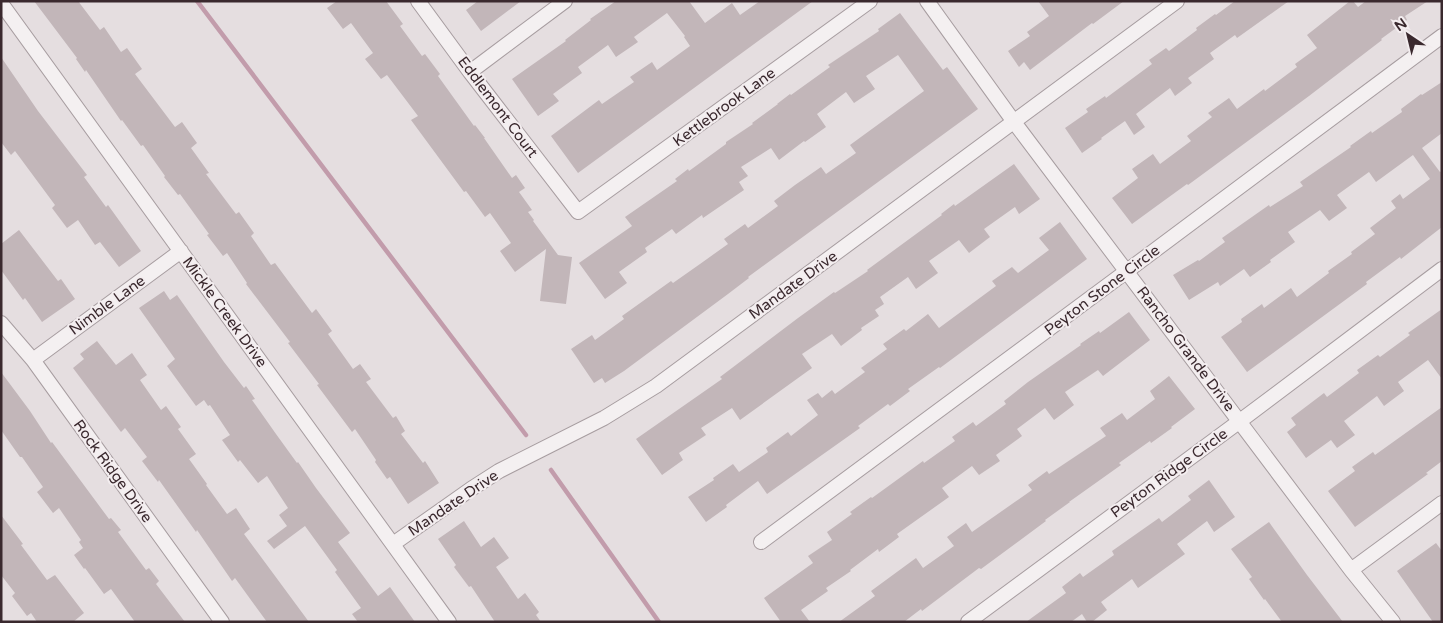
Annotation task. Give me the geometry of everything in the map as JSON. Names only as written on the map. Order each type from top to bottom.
[{"type":"street","name":"Eddlemont Court","points":[[418,1],[578,212]]},
{"type":"street","points":[[470,72],[565,1]]},
{"type":"street","name":"Kettlebrook Lane","points":[[578,212],[870,1]]},
{"type":"street","name":"Rancho Grande Drive","points":[[927,1],[1014,122],[1351,570],[1393,622]]},
{"type":"street","name":"Mandate Drive","points":[[393,544],[499,471],[604,418],[640,397],[1177,1]]},
{"type":"street","name":"Mickle Creek Drive","points":[[1,3],[449,622]]},
{"type":"street","name":"Peyton Stone Circle","points":[[761,542],[1442,36]]},
{"type":"street","name":"Nimble Lane","points":[[33,360],[181,251]]},
{"type":"street","name":"Peyton Ridge Circle","points":[[968,622],[1442,269]]},
{"type":"street","name":"Rock Ridge Drive","points":[[1,323],[33,360],[222,622]]},
{"type":"street","points":[[1351,570],[1442,503]]},
{"type":"building","points":[[34,1],[78,1],[100,30],[104,27],[121,52],[127,48],[142,69],[135,74],[175,127],[182,122],[197,143],[191,148],[209,173],[206,174],[236,214],[239,212],[254,233],[251,236],[271,265],[275,263],[312,313],[316,309],[332,331],[328,334],[353,369],[360,364],[371,379],[366,382],[393,418],[396,416],[405,431],[401,434],[423,463],[425,461],[439,483],[408,504],[390,477],[387,479],[355,429],[352,432],[317,385],[319,384],[246,284],[227,253],[223,256],[180,194],[178,195],[143,145],[141,146],[121,121],[86,70],[85,72],[77,58]]},
{"type":"building","points":[[337,1],[386,1],[403,24],[400,26],[422,56],[425,54],[440,74],[438,76],[474,126],[485,138],[512,178],[516,175],[525,188],[519,192],[532,210],[528,212],[533,221],[558,255],[572,257],[566,304],[540,301],[546,249],[515,272],[500,251],[511,243],[490,213],[485,217],[466,191],[464,192],[411,120],[418,116],[387,75],[381,79],[365,59],[373,53],[351,23],[343,29],[327,8]]},
{"type":"building","points":[[478,1],[521,1],[481,31],[466,10]]},
{"type":"building","points":[[616,1],[689,1],[705,23],[732,3],[740,15],[760,1],[813,1],[578,173],[551,136],[599,100],[602,104],[634,82],[630,77],[652,62],[657,70],[690,46],[685,36],[667,13],[634,37],[638,42],[616,57],[608,45],[578,67],[582,73],[553,94],[559,101],[538,116],[512,79],[566,41],[590,19]]},
{"type":"building","points":[[1038,1],[1124,1],[1030,70],[1024,62],[1019,67],[1008,51],[1030,36],[1027,32],[1049,16]]},
{"type":"building","points":[[1235,1],[1289,1],[1237,38],[1235,35],[1210,53],[1214,59],[1188,78],[1192,83],[1175,96],[1170,88],[1136,114],[1145,127],[1134,135],[1125,121],[1082,153],[1065,128],[1088,112],[1086,109],[1105,96],[1106,98],[1152,64],[1149,60],[1166,48],[1169,51],[1197,30],[1196,28]]},
{"type":"building","points":[[1350,1],[1353,1],[1358,7],[1366,1],[1428,1],[1405,16],[1407,20],[1309,96],[1132,224],[1112,198],[1138,178],[1132,169],[1153,154],[1160,164],[1191,141],[1187,136],[1212,117],[1208,113],[1229,98],[1237,109],[1297,67],[1295,64],[1317,48],[1307,35]]},
{"type":"building","points":[[900,13],[943,70],[947,67],[978,109],[748,277],[624,371],[605,383],[602,378],[594,383],[571,349],[592,335],[595,340],[624,319],[622,316],[728,244],[724,239],[745,224],[748,228],[778,206],[774,201],[821,167],[826,174],[856,153],[850,145],[924,91],[898,55],[866,76],[875,89],[854,103],[846,92],[817,114],[826,127],[805,142],[779,160],[771,148],[741,167],[748,176],[739,182],[744,190],[703,218],[702,215],[676,234],[672,229],[645,248],[647,252],[619,272],[627,283],[605,299],[579,263],[632,226],[625,217],[677,181],[675,179],[688,169],[689,171],[726,144],[726,142],[753,124],[790,94],[830,67],[828,65],[879,31],[878,29]]},
{"type":"building","points":[[1,57],[38,111],[87,175],[84,177],[106,207],[108,205],[141,251],[119,267],[100,242],[95,245],[78,220],[67,228],[52,208],[55,205],[15,151],[11,155],[1,142]]},
{"type":"building","points":[[1442,82],[1442,133],[1422,148],[1440,172],[1442,171],[1442,227],[1247,372],[1221,337],[1262,304],[1264,308],[1291,288],[1297,297],[1375,234],[1370,228],[1396,208],[1391,201],[1400,194],[1403,199],[1430,179],[1413,155],[1376,182],[1369,172],[1337,195],[1347,208],[1329,221],[1320,210],[1288,232],[1295,242],[1250,277],[1244,269],[1220,286],[1218,282],[1189,300],[1173,275],[1199,261],[1225,242],[1222,238],[1269,205],[1270,207],[1303,186],[1300,182],[1371,131],[1372,133],[1402,112],[1401,109],[1421,94]]},
{"type":"building","points":[[1014,164],[1040,199],[1019,214],[1015,207],[984,229],[990,237],[969,253],[959,240],[929,261],[938,273],[916,289],[908,277],[880,297],[884,304],[875,310],[879,316],[861,328],[862,330],[841,346],[832,334],[802,354],[812,368],[740,420],[732,408],[701,428],[706,435],[679,453],[683,460],[662,475],[636,439],[722,379],[720,377],[798,318],[834,292],[868,271],[954,204],[955,206]]},
{"type":"building","points":[[1060,222],[1087,259],[940,368],[908,389],[910,391],[890,406],[888,404],[858,426],[860,428],[767,494],[758,481],[706,522],[688,497],[714,480],[713,478],[733,464],[739,472],[768,452],[766,448],[788,432],[791,436],[818,415],[807,400],[818,393],[822,398],[832,390],[835,394],[865,372],[861,368],[887,349],[883,344],[904,329],[906,331],[928,314],[939,328],[996,286],[992,281],[1012,267],[1018,273],[1049,250],[1039,238]]},
{"type":"building","points":[[19,230],[58,281],[61,279],[75,299],[42,322],[25,298],[23,300],[1,270],[1,244]]},
{"type":"building","points":[[164,291],[170,300],[177,295],[224,362],[244,388],[246,386],[255,399],[252,400],[276,434],[350,533],[338,542],[378,596],[390,587],[415,622],[358,622],[352,614],[361,608],[335,572],[337,570],[305,526],[274,549],[267,541],[287,526],[279,515],[288,508],[267,476],[258,483],[240,460],[238,462],[222,440],[230,435],[210,405],[208,406],[204,400],[196,406],[167,366],[175,359],[139,308]]},
{"type":"building","points":[[1442,309],[1442,379],[1428,360],[1398,382],[1404,391],[1384,406],[1377,396],[1344,421],[1355,435],[1337,448],[1331,440],[1306,458],[1287,432],[1296,425],[1291,418],[1324,393],[1327,397],[1359,373],[1357,370],[1378,355],[1380,357],[1410,335],[1408,333]]},
{"type":"building","points":[[1129,312],[1150,340],[1103,376],[1098,370],[1065,392],[1074,405],[1054,420],[1045,408],[1017,429],[1022,436],[996,455],[1000,461],[979,475],[972,466],[942,488],[949,497],[897,534],[899,537],[879,552],[878,549],[826,588],[828,591],[801,610],[810,622],[781,622],[764,598],[813,563],[808,556],[832,540],[827,532],[871,497],[955,441],[952,437],[973,422],[976,426],[1006,404],[1004,401],[1028,382],[1080,344],[1099,331],[1100,333]]},
{"type":"building","points":[[97,341],[116,365],[132,353],[147,375],[140,380],[161,410],[166,406],[181,427],[178,429],[196,454],[189,459],[206,485],[227,514],[236,508],[250,529],[244,534],[309,622],[267,622],[235,578],[232,581],[197,530],[196,532],[159,480],[158,482],[142,461],[147,457],[125,428],[121,432],[73,368],[84,359],[80,354]]},
{"type":"building","points":[[1,372],[51,443],[109,519],[111,518],[121,530],[118,532],[146,570],[149,568],[159,581],[156,584],[185,622],[135,622],[111,589],[104,594],[84,569],[74,555],[83,548],[79,542],[81,540],[59,508],[53,513],[37,492],[43,487],[1,430]]},
{"type":"building","points":[[1169,376],[1195,409],[1172,428],[1119,463],[1121,465],[1046,521],[904,622],[839,622],[875,596],[871,591],[916,558],[923,568],[954,546],[947,537],[966,523],[972,532],[1032,490],[1028,485],[1047,471],[1049,474],[1106,436],[1100,428],[1122,413],[1127,420],[1155,399],[1150,391]]},
{"type":"building","points":[[1442,407],[1442,461],[1426,473],[1428,474],[1355,527],[1328,491],[1355,471],[1352,467],[1373,452],[1375,455]]},
{"type":"building","points":[[1209,480],[1235,517],[1214,532],[1207,521],[1177,544],[1185,554],[1138,588],[1132,579],[1101,602],[1107,610],[1092,622],[1087,622],[1082,614],[1071,622],[1026,622],[1066,593],[1062,587],[1080,573],[1083,577],[1114,555],[1112,551],[1159,518],[1162,522],[1191,500],[1188,496]]},
{"type":"building","points":[[1,515],[47,580],[55,575],[84,613],[73,622],[37,622],[31,613],[27,616],[12,596],[15,593],[1,575]]},
{"type":"building","points":[[464,521],[481,547],[494,537],[509,558],[496,567],[518,599],[525,593],[539,612],[536,615],[541,622],[495,622],[471,586],[469,587],[454,567],[456,565],[438,539]]},
{"type":"building","points":[[1269,522],[1343,622],[1282,622],[1264,600],[1249,579],[1252,577],[1231,549]]},
{"type":"building","points":[[1436,543],[1442,551],[1442,622],[1433,622],[1397,571]]},
{"type":"waterway","points":[[197,1],[526,435]]},
{"type":"waterway","points":[[551,470],[659,622]]}]
